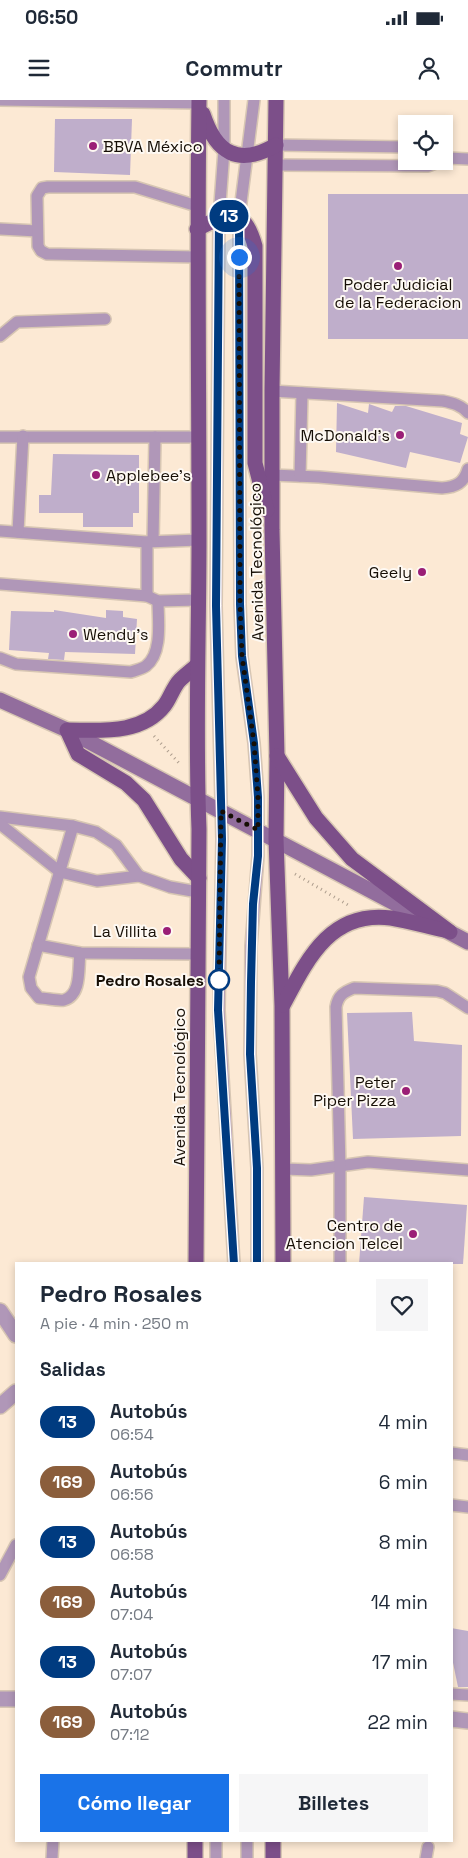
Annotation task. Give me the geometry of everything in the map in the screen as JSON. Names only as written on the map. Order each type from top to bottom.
[{"type":"main road","name":"Avenida Tecnológico","points":[[276,100],[272,530],[277,756],[276,839],[282,1006],[283,1262]]},
{"type":"main road","points":[[199,101],[208,131],[216,143],[224,150],[235,154],[248,155],[262,153],[276,145]]},
{"type":"main road","name":"Avenida Tecnológico","points":[[196,1262],[197,954],[200,829],[197,666],[197,206],[199,101]]},
{"type":"main road","points":[[197,229],[219,217],[239,218],[250,230],[255,246],[255,463],[272,530]]},
{"type":"main road","points":[[67,730],[126,728],[147,721],[166,704],[178,681],[197,666]]},
{"type":"main road","points":[[0,700],[67,730],[468,942]]},
{"type":"main road","points":[[67,730],[78,754],[126,783],[144,800],[198,885]]},
{"type":"main road","points":[[277,756],[316,818],[352,859],[450,932]]},
{"type":"main road","points":[[282,1006],[306,961],[323,940],[342,926],[362,919],[384,918],[450,932]]},
{"type":"main road","points":[[195,1842],[195,1858]]},
{"type":"main road","points":[[273,1842],[273,1858]]},
{"type":"street","points":[[0,1311],[15,1334]]},
{"type":"street","points":[[0,1406],[15,1393]]},
{"type":"street","points":[[0,1699],[15,1699]]},
{"type":"street","points":[[453,1719],[468,1721]]},
{"type":"lane","points":[[0,100],[199,101]]},
{"type":"lane","points":[[224,100],[224,150],[219,217],[216,606],[221,811],[218,1010],[234,1262]]},
{"type":"lane","points":[[254,100],[239,218],[240,604],[242,656],[255,752],[258,797],[258,830],[252,913],[250,1054],[257,1168],[257,1262]]},
{"type":"lane","points":[[276,145],[398,147]]},
{"type":"lane","points":[[371,166],[372,145]]},
{"type":"lane","points":[[453,159],[468,159]]},
{"type":"lane","points":[[275,165],[398,166]]},
{"type":"lane","points":[[197,206],[135,187],[48,187],[42,188],[37,196],[38,246],[41,251],[47,254],[197,257]]},
{"type":"lane","points":[[0,229],[37,232]]},
{"type":"lane","points":[[0,336],[17,322],[105,319]]},
{"type":"lane","points":[[272,391],[443,401],[455,403],[464,408],[468,413]]},
{"type":"lane","points":[[300,476],[302,393]]},
{"type":"lane","points":[[18,532],[23,436]]},
{"type":"lane","points":[[0,437],[198,437]]},
{"type":"lane","points":[[147,596],[156,437]]},
{"type":"lane","points":[[272,475],[442,488],[456,486],[462,482],[468,469]]},
{"type":"lane","points":[[0,531],[150,541],[198,540]]},
{"type":"lane","points":[[0,584],[147,596],[158,601],[198,600]]},
{"type":"lane","points":[[0,658],[16,664],[131,672],[146,666],[152,659],[157,645],[158,601]]},
{"type":"lane","points":[[0,817],[73,826],[96,832],[116,845],[139,876]]},
{"type":"lane","points":[[0,824],[60,872],[97,881],[139,876],[170,887],[198,885]]},
{"type":"lane","points":[[73,826],[29,977],[31,988],[39,998],[63,1000],[72,995],[77,988],[80,953]]},
{"type":"lane","points":[[38,945],[80,953],[197,954]]},
{"type":"lane","points":[[340,1262],[337,998],[354,988],[437,991],[445,993],[468,1008]]},
{"type":"lane","points":[[284,1169],[311,1170],[368,1162],[468,1170]]},
{"type":"lane","points":[[453,1453],[468,1455]]},
{"type":"lane","points":[[453,1505],[468,1507]]},
{"type":"lane","points":[[0,1575],[15,1547]]},
{"type":"lane","points":[[453,1694],[468,1696]]},
{"type":"lane","points":[[52,1842],[52,1858]]},
{"type":"lane","points":[[216,1842],[216,1858]]},
{"type":"lane","points":[[247,1842],[247,1858]]},
{"type":"path","points":[[153,735],[179,763]]},
{"type":"path","points":[[294,873],[355,909]]},
{"type":"building","name":"BBVA México","points":[[55,119],[132,119],[130,175],[54,172]]},
{"type":"building","name":"Poder Judicial de la Federacion","points":[[328,194],[468,194],[468,339],[328,339]]},
{"type":"building","name":"McDonald's","points":[[337,403],[368,413],[369,404],[392,412],[395,406],[406,406],[462,423],[460,434],[468,437],[460,463],[410,452],[406,468],[336,452]]},
{"type":"building","name":"Applebee's","points":[[53,454],[139,455],[139,513],[133,513],[133,527],[83,527],[83,513],[39,513],[39,495],[51,495]]},
{"type":"building","name":"Wendy's","points":[[54,610],[106,618],[106,610],[123,611],[123,617],[137,619],[135,654],[65,652],[64,660],[48,659],[49,653],[9,650],[11,611],[54,612]]},
{"type":"building","name":"Peter Piper Pizza","points":[[412,1012],[414,1041],[462,1045],[461,1136],[353,1139],[347,1013]]},
{"type":"building","name":"Centro de Atencion Telcel","points":[[364,1197],[467,1205],[463,1264],[453,1264],[453,1262],[359,1262]]},
{"type":"building","points":[[453,1628],[468,1631],[468,1687],[458,1687],[453,1663]]},
{"type":"bus line","name":"13","points":[[234,1262],[218,1010],[222,839],[216,606],[219,217],[229,216],[239,218],[240,604],[242,656],[254,743],[258,797],[258,856],[251,946],[250,1054],[257,1168],[257,1262]]},
{"type":"place","name":"BBVA México","points":[[93,146]]},
{"type":"place","name":"Poder Judicial de la Federacion","points":[[398,266]]},
{"type":"place","name":"McDonald's","points":[[400,435]]},
{"type":"place","name":"Applebee's","points":[[96,475]]},
{"type":"place","name":"Geely","points":[[422,572]]},
{"type":"place","name":"Wendy's","points":[[73,634]]},
{"type":"place","name":"La Villita","points":[[167,931]]},
{"type":"place","name":"Pedro Rosales","points":[[219,980]]},
{"type":"place","name":"Peter Piper Pizza","points":[[406,1091]]},
{"type":"place","name":"Centro de Atencion Telcel","points":[[413,1234]]},
{"type":"route","points":[[219,980],[221,811],[258,830],[258,797],[254,743],[242,656],[240,604],[239,257]]}]
